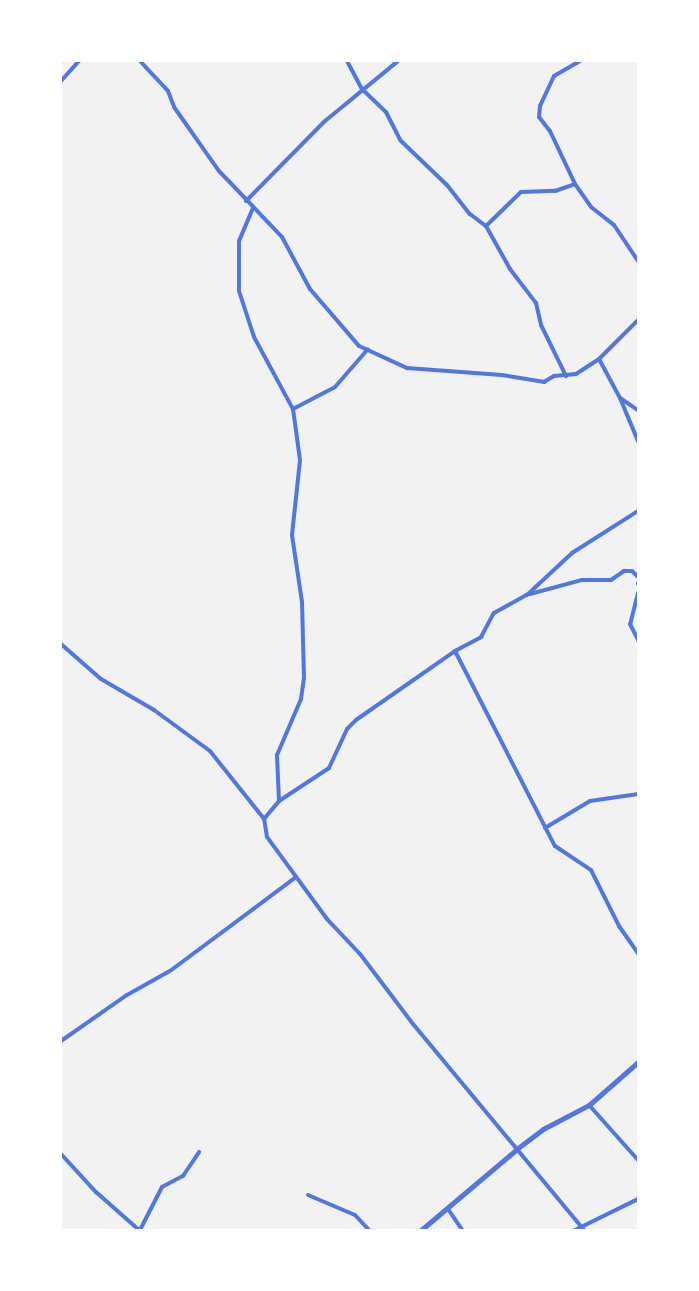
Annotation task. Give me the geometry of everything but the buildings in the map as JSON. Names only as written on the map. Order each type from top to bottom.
[{"type":"street","points":[[61,81],[79,61]]},
{"type":"street","points":[[140,61],[168,91],[174,107],[219,171],[289,247],[310,289],[331,310],[351,339],[368,350],[407,368],[432,372],[502,374],[544,382],[554,376],[576,374],[599,359],[638,320]]},
{"type":"street","points":[[347,61],[362,89],[386,112],[400,140],[452,190],[470,214],[486,226],[510,269],[536,303],[541,325],[566,376]]},
{"type":"street","points":[[246,201],[302,143],[362,89],[398,61]]},
{"type":"street","points":[[580,61],[554,76],[540,106],[539,117],[564,156],[575,184],[594,211],[614,225],[638,261]]},
{"type":"street","points":[[486,226],[521,192],[556,191],[575,184]]},
{"type":"street","points":[[253,208],[239,241],[239,291],[254,337],[292,409],[300,460],[292,535],[302,602],[304,678],[301,699],[277,755],[279,801]]},
{"type":"street","points":[[292,409],[296,404],[324,395],[368,350]]},
{"type":"street","points":[[599,359],[620,398],[638,441]]},
{"type":"street","points":[[620,398],[638,410]]},
{"type":"street","points":[[264,818],[279,801],[329,768],[347,729],[356,720],[455,651],[481,637],[494,613],[528,594],[572,553],[638,511]]},
{"type":"street","points":[[528,594],[582,580],[611,580],[624,571],[632,571],[638,577]]},
{"type":"street","points":[[638,594],[630,624],[638,640]]},
{"type":"street","points":[[61,644],[101,679],[154,710],[210,751],[264,818],[267,837],[296,877],[413,1024],[518,1148],[582,1228]]},
{"type":"street","points":[[455,651],[555,846],[591,870],[619,926],[638,953]]},
{"type":"street","points":[[545,828],[590,801],[638,794]]},
{"type":"street","points":[[61,1041],[127,995],[170,971],[296,877]]},
{"type":"street","points":[[422,1230],[518,1148],[543,1129],[589,1105],[638,1062]]},
{"type":"street","points":[[589,1105],[638,1160]]},
{"type":"street","points":[[61,1154],[96,1192],[140,1230],[162,1187],[183,1176],[199,1152]]},
{"type":"street","points":[[308,1196],[355,1215],[369,1230]]},
{"type":"street","points":[[575,1230],[638,1199]]},
{"type":"street","points":[[448,1209],[462,1230]]}]
